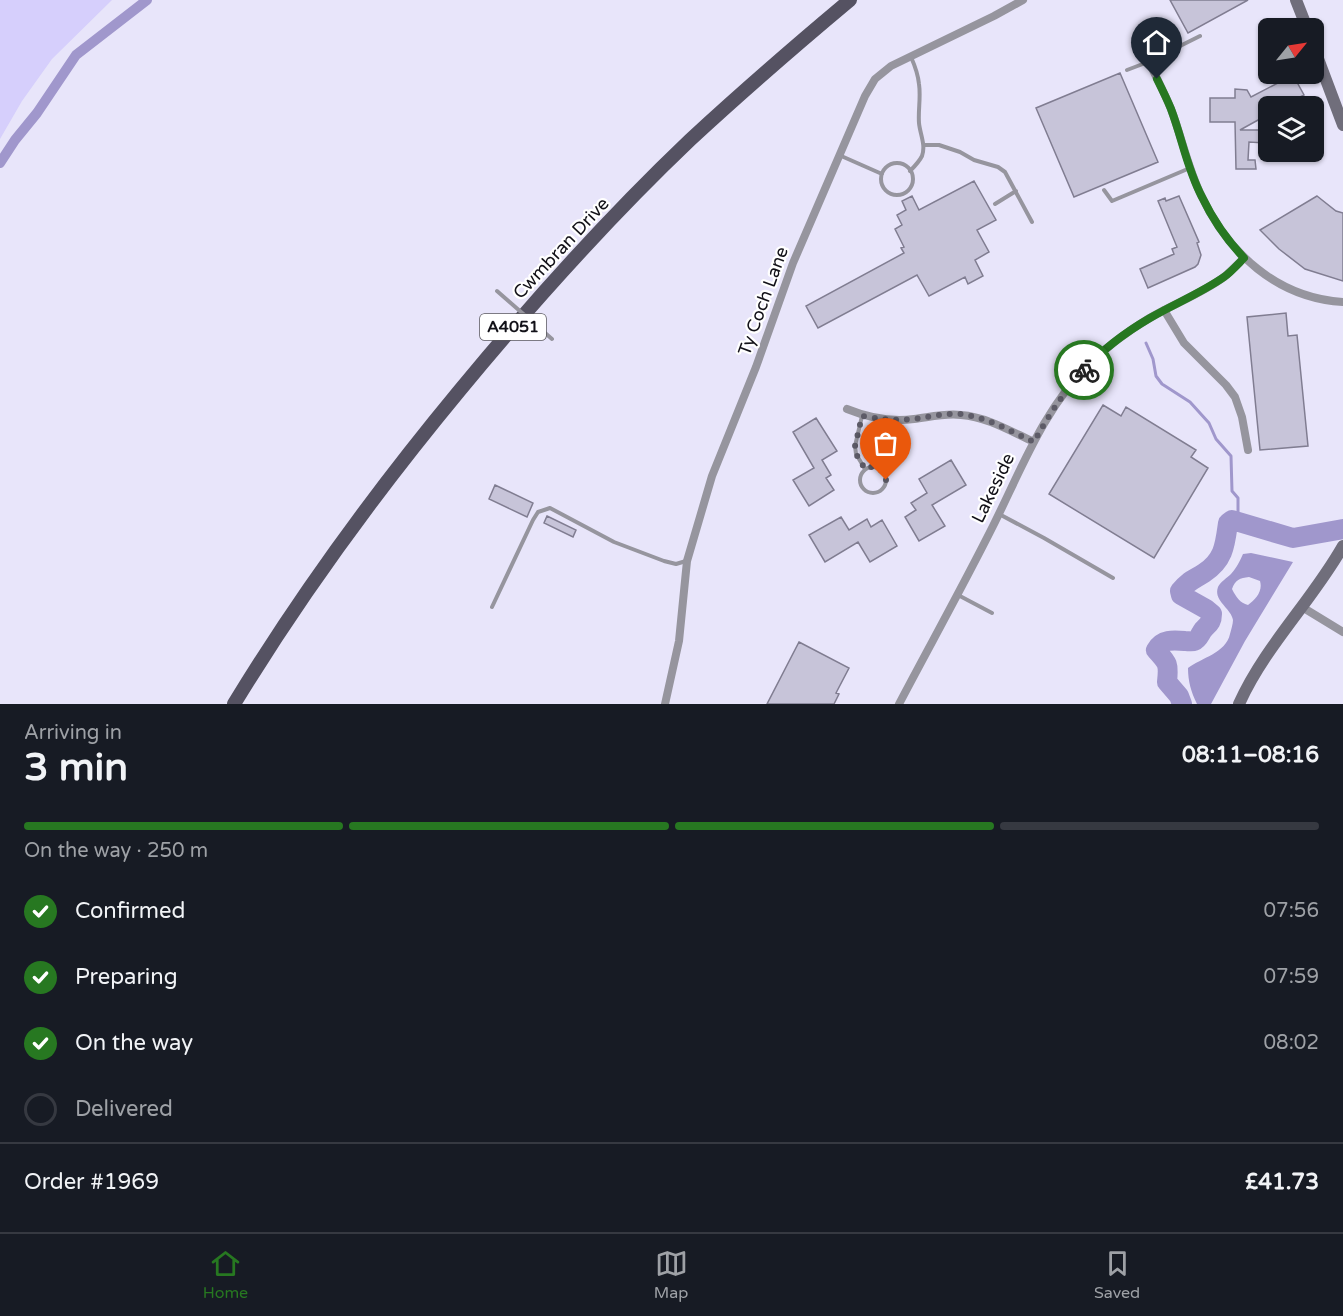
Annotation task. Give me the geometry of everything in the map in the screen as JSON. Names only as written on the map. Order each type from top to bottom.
[{"type":"main road","name":"Cwmbran Drive","points":[[234,704],[292,614],[356,523],[419,439],[516,322],[577,255],[689,142],[762,75],[850,0]]},
{"type":"street","name":"Ty Coch Lane","points":[[665,704],[679,641],[687,561],[712,476],[756,367],[793,263],[865,96],[875,79],[891,66],[1023,0]]},
{"type":"street","points":[[1296,0],[1303,18]]},
{"type":"street","points":[[1137,39],[1171,109],[1201,196],[1230,243],[1244,258],[1269,278],[1290,289],[1312,298],[1343,302]]},
{"type":"street","points":[[1324,75],[1343,125]]},
{"type":"street","name":"Lakeside","points":[[899,704],[999,514],[1034,442],[1050,413],[1072,382],[1113,343],[1136,326],[1202,291],[1225,276],[1244,258]]},
{"type":"street","points":[[1164,310],[1184,343],[1235,397],[1242,417],[1248,450]]},
{"type":"street","points":[[846,409],[862,416],[896,420],[960,414],[993,422],[1034,442]]},
{"type":"street","points":[[1239,704],[1259,667],[1335,561],[1343,546]]},
{"type":"street","points":[[1302,607],[1343,632]]},
{"type":"lane","points":[[1127,70],[1200,36]]},
{"type":"lane","points":[[910,171],[922,155],[924,145],[919,119],[920,84],[911,56]]},
{"type":"lane","points":[[924,145],[939,145],[960,152],[974,160],[998,167],[1005,172],[1032,222]]},
{"type":"lane","points":[[839,155],[882,174]]},
{"type":"lane","points":[[897,164],[907,167],[912,175],[912,185],[901,195],[891,194],[883,188],[882,174],[888,166],[897,164]]},
{"type":"lane","points":[[1104,190],[1112,201],[1190,168]]},
{"type":"lane","points":[[995,204],[1016,191]]},
{"type":"lane","points":[[497,291],[552,339]]},
{"type":"lane","points":[[862,416],[855,446],[856,454],[865,469]]},
{"type":"lane","points":[[874,467],[883,471],[886,480],[883,489],[874,493],[865,491],[860,483],[865,469],[874,467]]},
{"type":"lane","points":[[492,607],[533,520],[538,512],[550,508],[614,542],[664,561],[676,564],[687,561]]},
{"type":"lane","points":[[999,514],[1113,578]]},
{"type":"lane","points":[[957,594],[992,613]]},
{"type":"shaded area","points":[[0,0],[112,0],[52,59],[22,101],[0,139]]},
{"type":"shaded area","points":[[1251,553],[1293,562],[1245,641],[1211,704],[1197,704],[1190,686],[1188,668],[1224,646],[1228,641],[1233,620],[1217,592],[1218,587],[1233,571],[1243,554]],"holes":[[[1249,577],[1260,581],[1261,588],[1248,605],[1238,599],[1232,589],[1236,582],[1243,578]]]},
{"type":"building","points":[[1170,0],[1248,0],[1188,33]]},
{"type":"building","points":[[1120,73],[1158,162],[1074,197],[1036,108]]},
{"type":"building","points":[[1276,84],[1298,84],[1304,95],[1258,96],[1258,120],[1240,130],[1258,130],[1258,143],[1249,142],[1248,160],[1255,160],[1256,169],[1236,169],[1235,122],[1210,122],[1210,98],[1235,98],[1235,89],[1247,90],[1251,97]]},
{"type":"building","points":[[974,181],[996,220],[977,230],[989,252],[975,260],[983,276],[968,284],[965,277],[929,296],[917,275],[818,328],[806,306],[904,253],[901,248],[904,247],[895,229],[902,225],[897,215],[906,210],[902,201],[912,196],[919,210]]},
{"type":"building","points":[[1179,196],[1199,242],[1197,243],[1201,255],[1198,264],[1148,288],[1140,269],[1174,254],[1172,249],[1177,247],[1158,201],[1165,198],[1166,201]]},
{"type":"building","points":[[1317,196],[1336,211],[1343,213],[1343,281],[1305,269],[1279,249],[1260,230]]},
{"type":"building","points":[[1286,313],[1288,336],[1297,335],[1308,446],[1260,450],[1247,317]]},
{"type":"building","points":[[1103,405],[1121,416],[1126,407],[1196,450],[1191,457],[1208,468],[1154,558],[1049,494]]},
{"type":"building","points":[[816,418],[837,451],[822,460],[831,475],[826,478],[834,490],[809,506],[793,480],[814,468],[793,432]]},
{"type":"building","points":[[951,460],[966,485],[932,505],[945,526],[919,541],[905,517],[916,510],[911,503],[927,493],[919,479]]},
{"type":"building","points":[[495,485],[533,503],[527,517],[489,499]]},
{"type":"building","points":[[547,516],[576,530],[573,537],[544,523]]},
{"type":"building","points":[[841,517],[849,530],[867,519],[871,527],[882,520],[897,546],[870,562],[858,542],[825,562],[809,535]]},
{"type":"building","points":[[799,642],[849,668],[836,693],[839,694],[834,704],[767,704]]},
{"type":"waterway","points":[[0,163],[76,55],[147,0]]},
{"type":"waterway","points":[[1146,343],[1153,359],[1156,376],[1162,384],[1190,402],[1209,423],[1216,439],[1231,456],[1232,491],[1238,498],[1238,522]]},
{"type":"waterway","points":[[1182,704],[1179,696],[1167,682],[1167,664],[1156,650],[1158,646],[1168,641],[1196,640],[1210,621],[1212,614],[1181,595],[1180,591],[1216,563],[1224,545],[1228,523],[1232,520],[1293,538],[1343,529]]},
{"type":"way so far","points":[[886,480],[883,471],[879,468],[865,469],[856,454],[855,446],[862,416],[896,420],[960,414],[993,422],[1034,442],[1050,413],[1072,382],[1084,370]]},
{"type":"route","points":[[1084,370],[1113,343],[1136,326],[1202,291],[1225,276],[1244,258],[1230,243],[1201,196],[1171,109],[1157,79]]}]
